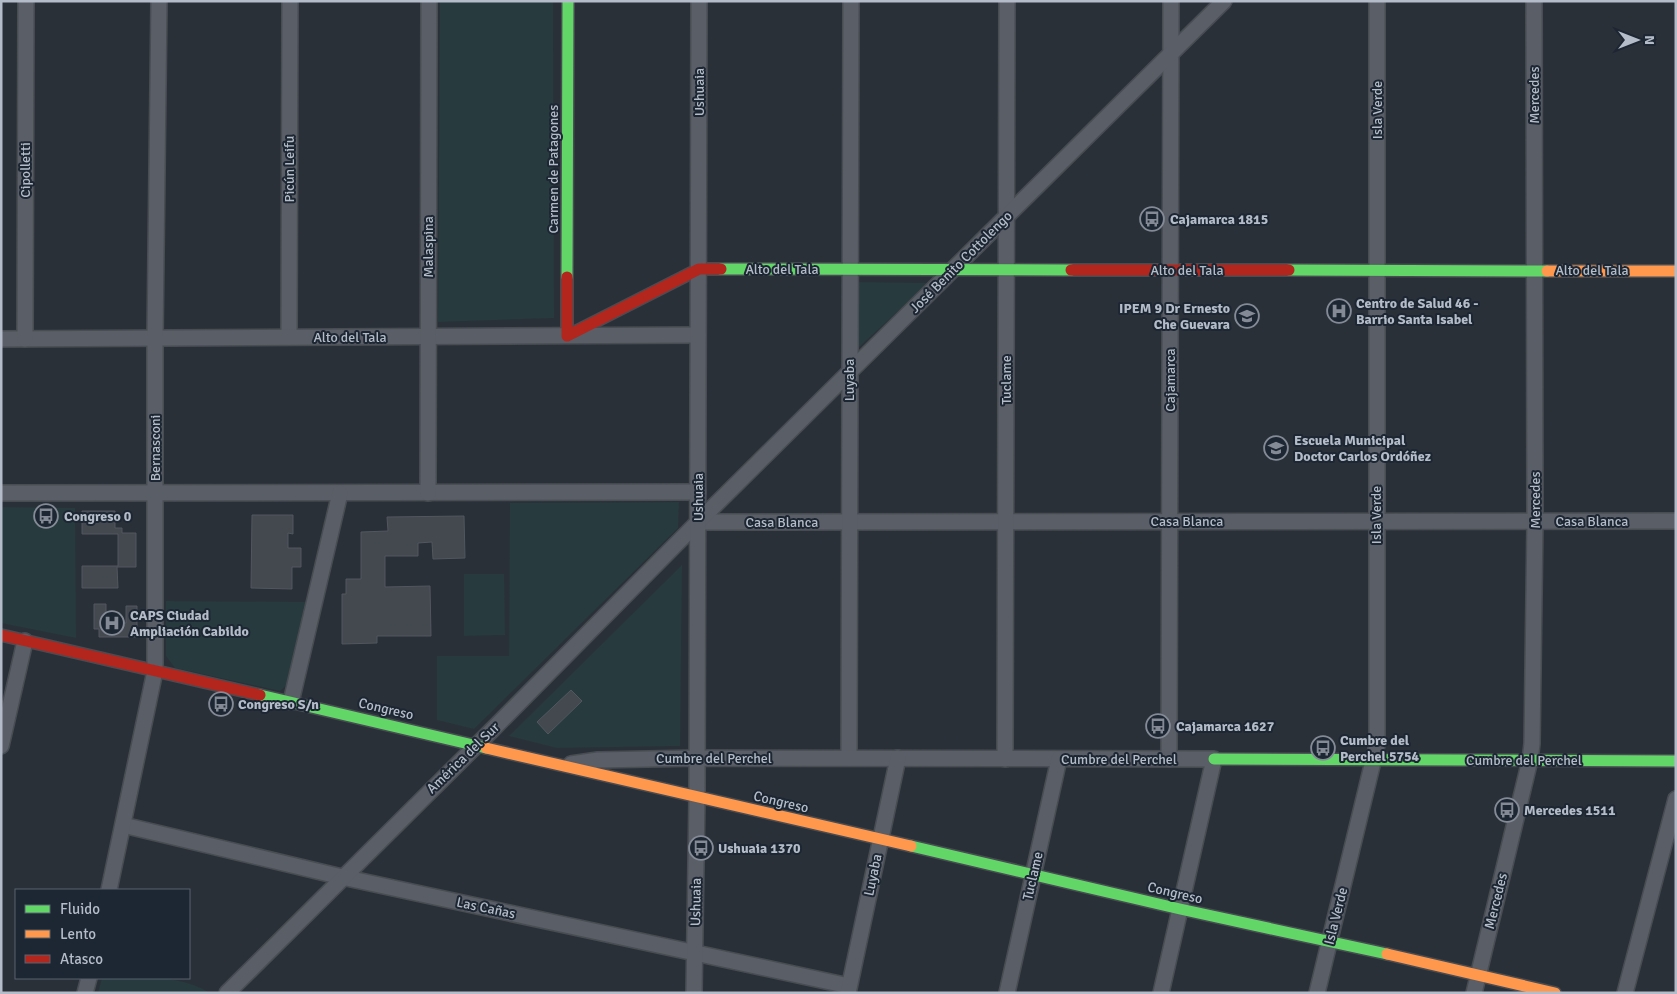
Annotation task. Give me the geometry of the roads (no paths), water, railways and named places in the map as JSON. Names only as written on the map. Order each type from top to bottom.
[{"type":"street","name":"Cipolletti","points":[[25,338],[26,1]]},
{"type":"street","name":"Bernasconi","points":[[109,889],[155,671],[155,338],[159,1]]},
{"type":"street","name":"Picún Leifu","points":[[289,337],[290,1]]},
{"type":"street","name":"Malaspina","points":[[428,493],[429,1]]},
{"type":"street","name":"Carmen de Patagones","points":[[567,336],[568,1]]},
{"type":"street","name":"Ushuaia","points":[[694,993],[697,798],[699,1]]},
{"type":"street","name":"Luyaba","points":[[849,758],[851,1]]},
{"type":"street","name":"Tuclame","points":[[1005,758],[1007,1]]},
{"type":"street","name":"Cajamarca","points":[[1169,759],[1171,1]]},
{"type":"street","name":"José Benito Cottolengo","points":[[698,522],[1224,1]]},
{"type":"street","name":"Isla Verde","points":[[1318,993],[1377,745],[1377,1]]},
{"type":"street","name":"Mercedes","points":[[1474,993],[1530,760],[1532,744],[1535,520],[1534,1]]},
{"type":"street","name":"Alto del Tala","points":[[699,269],[1676,271]]},
{"type":"street","points":[[567,336],[699,269]]},
{"type":"street","name":"Alto del Tala","points":[[1,339],[698,336]]},
{"type":"street","points":[[1,494],[698,492]]},
{"type":"street","points":[[291,702],[340,493]]},
{"type":"street","name":"Casa Blanca","points":[[698,522],[1676,520]]},
{"type":"street","name":"América del Sur","points":[[227,993],[698,522]]},
{"type":"street","name":"Congreso","points":[[1,635],[1180,910],[1330,941],[1555,993]]},
{"type":"street","points":[[1,746],[26,641]]},
{"type":"street","name":"Cumbre del Perchel","points":[[562,765],[598,760],[697,758],[1676,761]]},
{"type":"street","name":"Luyaba","points":[[848,989],[898,758]]},
{"type":"street","name":"Tuclame","points":[[1007,993],[1059,759]]},
{"type":"street","points":[[1160,993],[1214,759]]},
{"type":"street","points":[[1625,993],[1676,799]]},
{"type":"street","name":"Las Cañas","points":[[124,825],[342,877],[695,953],[848,989]]},
{"type":"street","points":[[85,993],[89,979]]},
{"type":"place","name":"Cajamarca 1815","points":[[1152,219]]},
{"type":"place","name":"Centro de Salud 46 - Barrio Santa Isabel","points":[[1339,311]]},
{"type":"place","name":"IPEM 9 Dr Ernesto Che Guevara","points":[[1247,316]]},
{"type":"place","name":"Escuela Municipal Doctor Carlos Ordóñez","points":[[1276,448]]},
{"type":"place","name":"Congreso 0","points":[[46,516]]},
{"type":"place","name":"CAPS Ciudad Ampliación Cabildo","points":[[112,623]]},
{"type":"place","name":"Congreso S/n","points":[[221,704]]},
{"type":"place","name":"Cajamarca 1627","points":[[1158,726]]},
{"type":"place","name":"Cumbre del Perchel 5754","points":[[1323,748]]},
{"type":"place","name":"Mercedes 1511","points":[[1507,810]]},
{"type":"place","name":"Ushuaia 1370","points":[[701,848]]}]
